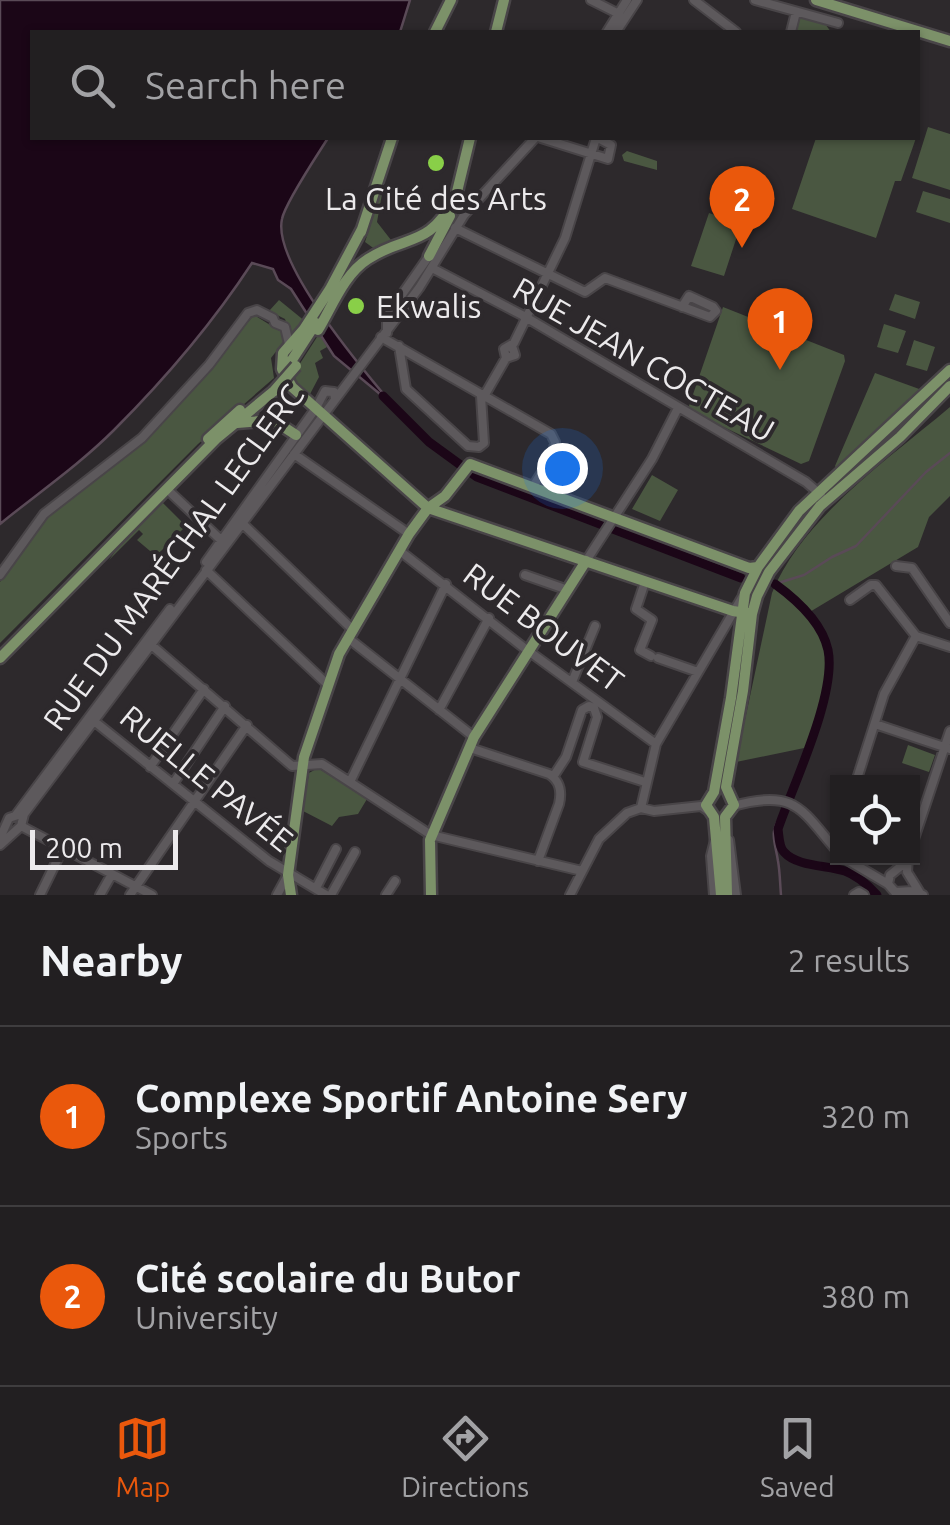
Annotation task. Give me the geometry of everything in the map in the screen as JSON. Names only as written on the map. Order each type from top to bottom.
[{"type":"main road","points":[[436,30],[450,0]]},
{"type":"main road","points":[[496,30],[504,0]]},
{"type":"main road","points":[[816,0],[914,30]]},
{"type":"main road","points":[[920,32],[950,41]]},
{"type":"main road","points":[[0,658],[293,364],[334,292],[362,230],[391,140]]},
{"type":"main road","points":[[430,262],[456,197],[470,140]]},
{"type":"main road","points":[[334,292],[358,266],[426,234],[456,197]]},
{"type":"main road","points":[[310,333],[287,348],[282,369],[292,387],[428,508],[589,557],[645,582],[742,613]]},
{"type":"main road","points":[[721,895],[711,807],[742,613],[763,571],[821,497],[900,437],[949,378]]},
{"type":"main road","points":[[0,649],[220,427],[273,388]]},
{"type":"main road","points":[[236,423],[273,420],[300,437]]},
{"type":"main road","points":[[292,895],[288,875],[302,767],[328,685],[350,634],[410,534],[428,508],[445,496],[470,464],[763,571]]},
{"type":"main road","points":[[445,496],[446,515]]},
{"type":"main road","points":[[431,895],[432,835],[472,742],[589,557]]},
{"type":"main road","points":[[733,801],[742,613]]},
{"type":"main road","points":[[711,807],[733,801]]},
{"type":"main road","points":[[711,807],[733,801]]},
{"type":"main road","points":[[711,807],[721,895]]},
{"type":"street","points":[[592,0],[619,14]]},
{"type":"street","points":[[608,30],[628,0]]},
{"type":"street","points":[[617,30],[637,0]]},
{"type":"street","points":[[694,0],[733,30]]},
{"type":"street","points":[[754,0],[838,23]]},
{"type":"street","points":[[792,30],[796,12]]},
{"type":"street","name":"RUE DU MARÉCHAL LECLERC","points":[[11,819],[94,720],[320,411],[325,391],[334,392],[335,398],[383,334],[387,316],[468,209],[541,140]]},
{"type":"street","points":[[549,140],[608,159],[611,145],[601,140]]},
{"type":"street","points":[[484,444],[482,397],[506,358],[504,349],[512,346],[565,238],[596,140]]},
{"type":"street","points":[[456,228],[584,292],[605,278],[682,307]]},
{"type":"street","name":"RUE JEAN COCTEAU","points":[[430,262],[821,497]]},
{"type":"street","points":[[0,575],[44,514],[142,438],[209,366],[248,313],[262,311],[279,317],[290,338],[287,348]]},
{"type":"street","points":[[383,334],[554,438],[552,455],[536,489]]},
{"type":"street","points":[[395,344],[406,390],[468,446],[498,442]]},
{"type":"street","points":[[589,557],[652,459],[678,408]]},
{"type":"street","name":"RUE DU MARÉCHAL LECLERC","points":[[0,841],[11,819],[294,454],[300,437]]},
{"type":"street","points":[[294,454],[410,534]]},
{"type":"street","points":[[171,493],[222,541]]},
{"type":"street","points":[[242,523],[350,634],[472,742],[553,777],[562,795],[538,860]]},
{"type":"street","name":"RUE BOUVET","points":[[400,551],[656,744]]},
{"type":"street","points":[[896,566],[912,568],[950,622],[938,632]]},
{"type":"street","points":[[206,570],[328,685]]},
{"type":"street","points":[[526,575],[568,590]]},
{"type":"street","points":[[645,582],[636,609],[652,620],[640,650],[698,672]]},
{"type":"street","points":[[350,782],[446,584]]},
{"type":"street","points":[[850,600],[876,585],[916,636],[950,646]]},
{"type":"street","points":[[641,808],[656,744],[698,672],[742,613],[751,594]]},
{"type":"street","points":[[440,710],[489,618]]},
{"type":"street","points":[[572,682],[595,626]]},
{"type":"street","points":[[858,775],[884,694],[916,636]]},
{"type":"street","points":[[149,643],[290,765],[322,764],[432,835],[582,871]]},
{"type":"street","points":[[150,766],[204,689]]},
{"type":"street","points":[[174,784],[225,706]]},
{"type":"street","points":[[553,777],[566,757],[582,710],[590,706],[597,717],[583,762],[645,782]]},
{"type":"street","name":"RUELLE PAVÉE","points":[[94,720],[288,875],[297,875],[328,895]]},
{"type":"street","points":[[875,724],[948,748]]},
{"type":"street","points":[[133,890],[248,725]]},
{"type":"street","points":[[920,823],[948,748],[950,732]]},
{"type":"street","points":[[733,801],[796,805],[830,841]]},
{"type":"street","points":[[570,895],[604,833],[627,813],[641,808],[654,811],[711,807],[733,855],[736,895]]},
{"type":"street","points":[[11,819],[64,846],[133,890],[152,895]]},
{"type":"street","points":[[40,895],[64,846]]},
{"type":"street","points":[[316,888],[336,849]]},
{"type":"street","points":[[328,895],[355,852]]},
{"type":"street","points":[[856,865],[889,879],[895,892],[909,887]]},
{"type":"street","points":[[889,879],[906,865]]},
{"type":"street","points":[[903,871],[909,887],[922,894]]},
{"type":"street","points":[[100,895],[112,874]]},
{"type":"street","points":[[277,895],[288,875]]},
{"type":"street","points":[[386,895],[395,881]]},
{"type":"street","points":[[855,895],[864,895]]},
{"type":"green space","points":[[800,14],[823,21],[830,30],[796,30]]},
{"type":"green space","points":[[928,127],[950,134],[950,190],[912,178]]},
{"type":"green space","points":[[815,140],[915,140],[901,181],[895,181],[876,238],[792,209]]},
{"type":"green space","points":[[627,151],[657,161],[657,170],[624,161],[622,155]]},
{"type":"green space","points":[[384,183],[377,222],[391,240],[428,226],[376,250],[365,242]]},
{"type":"green space","points":[[923,191],[950,199],[950,223],[916,212]]},
{"type":"green space","points":[[709,213],[741,224],[724,276],[691,266]]},
{"type":"green space","points":[[895,294],[920,302],[915,319],[889,310]]},
{"type":"green space","points":[[279,300],[306,322],[291,339],[285,319],[269,311]]},
{"type":"green space","points":[[723,307],[844,355],[809,461],[801,464],[690,411]]},
{"type":"green space","points":[[254,315],[288,336],[271,358],[274,378],[198,444],[0,643],[0,582],[42,519],[147,440]]},
{"type":"green space","points":[[884,324],[906,331],[898,353],[877,347]]},
{"type":"green space","points":[[319,334],[327,347],[320,351],[323,358],[315,363],[319,377],[309,396],[290,379]]},
{"type":"green space","points":[[914,340],[935,347],[927,371],[906,365]]},
{"type":"green space","points":[[875,373],[922,390],[836,468],[835,466]]},
{"type":"green space","points":[[950,407],[950,496],[929,517],[918,547],[808,613],[828,648],[829,668],[809,747],[736,762],[772,593],[786,566],[804,539],[850,491]]},
{"type":"green space","points":[[652,475],[678,490],[660,521],[632,509]]},
{"type":"green space","points":[[160,500],[186,526],[156,556],[137,540],[143,534],[139,530],[109,560],[131,529]]},
{"type":"green space","points":[[908,745],[935,755],[929,772],[902,763]]},
{"type":"green space","points":[[318,768],[367,799],[358,814],[339,817],[332,826],[303,811],[309,773]]},
{"type":"shaded area","points":[[0,0],[410,0],[401,30],[30,30],[30,140],[327,140],[284,212],[283,238],[291,262],[322,315],[392,404],[334,356],[291,289],[278,280],[273,269],[252,263],[204,329],[133,411],[87,455],[0,524]]},
{"type":"waterway","points":[[383,396],[429,442],[477,477],[741,578]]},
{"type":"waterway","points":[[775,584],[804,575],[856,546],[926,472],[950,453]]},
{"type":"waterway","points":[[775,584],[800,605],[820,630],[828,650],[829,669],[820,714],[778,829],[781,847],[797,860],[850,873],[877,895]]},
{"type":"waterway","points":[[781,895],[774,836],[783,814]]},
{"type":"place","name":"La Cité des Arts","points":[[436,163]]},
{"type":"place","name":"Cité scolaire du Butor","points":[[742,248]]},
{"type":"place","name":"Ekwalis","points":[[356,306]]},
{"type":"place","name":"Complexe Sportif Antoine Sery","points":[[780,370]]}]
